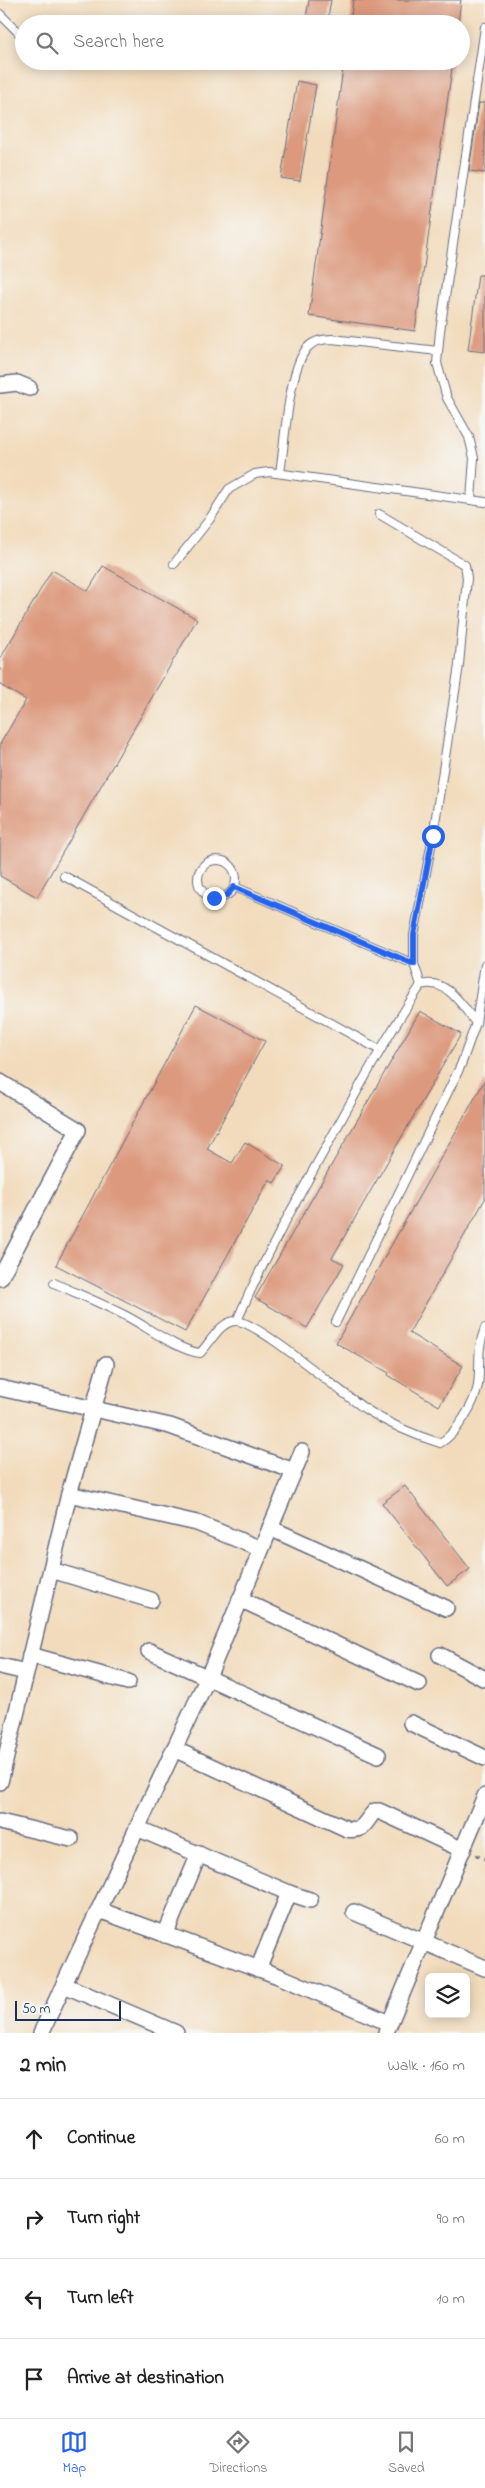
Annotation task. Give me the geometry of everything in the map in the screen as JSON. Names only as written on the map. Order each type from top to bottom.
[{"type":"street","points":[[0,385],[17,383],[29,388]]},
{"type":"street","points":[[0,1082],[78,1130],[0,1278]]},
{"type":"street","points":[[0,1782],[69,1494],[106,1364]]},
{"type":"street","points":[[1,1391],[170,1426],[294,1471]]},
{"type":"street","points":[[41,2033],[208,1677],[302,1452]]},
{"type":"street","points":[[69,1494],[197,1523],[262,1549]]},
{"type":"street","points":[[270,1528],[446,1608]]},
{"type":"street","points":[[51,1570],[151,1600]]},
{"type":"street","points":[[240,1599],[419,1684]]},
{"type":"street","points":[[149,1652],[378,1755]]},
{"type":"street","points":[[30,1655],[128,1682]]},
{"type":"street","points":[[440,1655],[485,1679]]},
{"type":"street","points":[[0,1666],[26,1672]]},
{"type":"street","points":[[411,1723],[485,1758]]},
{"type":"street","points":[[174,1749],[347,1829],[356,1831],[361,1828],[375,1811],[379,1810],[463,1850]]},
{"type":"street","points":[[99,1910],[258,1969],[388,2028],[485,1796]]},
{"type":"street","points":[[0,1822],[71,1839]]},
{"type":"street","points":[[137,1828],[289,1893],[310,1900]]},
{"type":"street","points":[[166,1935],[199,1854]]},
{"type":"street","points":[[258,1969],[289,1893]]},
{"type":"street","points":[[354,1912],[485,1968]]},
{"type":"street","points":[[64,1985],[176,2033]]},
{"type":"lane","points":[[0,14],[15,29]]},
{"type":"lane","points":[[472,500],[474,458],[469,437],[447,398],[437,363],[485,27]]},
{"type":"lane","points":[[280,473],[295,374],[308,347],[321,340],[332,339],[438,351]]},
{"type":"lane","points":[[174,564],[209,520],[229,489],[255,474],[280,473],[485,502]]},
{"type":"lane","points":[[379,514],[465,564],[467,578],[457,675],[433,836],[414,935],[414,964],[421,985]]},
{"type":"lane","points":[[216,860],[229,864],[236,874],[234,887],[226,896],[220,898],[208,896],[199,887],[198,875],[200,869],[210,861],[216,860]]},
{"type":"lane","points":[[64,876],[380,1050]]},
{"type":"lane","points":[[234,887],[414,964]]},
{"type":"lane","points":[[336,1322],[461,1065],[476,1023],[485,964]]},
{"type":"lane","points":[[237,1321],[252,1286],[380,1050],[421,985],[428,983],[444,988],[453,994],[476,1023]]},
{"type":"lane","points":[[54,1282],[126,1316],[175,1342],[186,1352],[200,1353],[208,1346],[218,1331],[228,1324],[237,1321],[286,1349],[335,1388],[387,1422],[440,1443],[448,1439],[465,1417],[478,1387],[478,1345],[485,1328]]},
{"type":"building","points":[[309,0],[331,0],[328,15],[306,15]]},
{"type":"building","points":[[353,0],[461,0],[459,15],[351,15]]},
{"type":"building","points":[[343,70],[452,70],[415,331],[309,316]]},
{"type":"building","points":[[297,81],[316,85],[300,181],[281,178]]},
{"type":"building","points":[[479,103],[485,103],[485,173],[469,171]]},
{"type":"building","points":[[478,275],[485,275],[485,352],[468,350]]},
{"type":"building","points":[[103,566],[197,619],[37,897],[0,876],[0,744],[26,700],[0,685],[0,659],[52,570],[88,591]]},
{"type":"building","points":[[196,1005],[265,1041],[207,1149],[232,1163],[245,1142],[285,1166],[274,1183],[269,1180],[185,1332],[56,1265]]},
{"type":"building","points":[[420,1011],[461,1034],[332,1258],[344,1264],[307,1328],[255,1298]]},
{"type":"building","points":[[485,1080],[485,1199],[409,1333],[463,1366],[439,1406],[388,1375],[389,1373],[336,1343]]},
{"type":"building","points":[[405,1486],[470,1569],[447,1586],[382,1503]]},
{"type":"route","points":[[214,898],[226,896],[234,887],[265,898],[414,964],[414,935],[433,836]]}]
